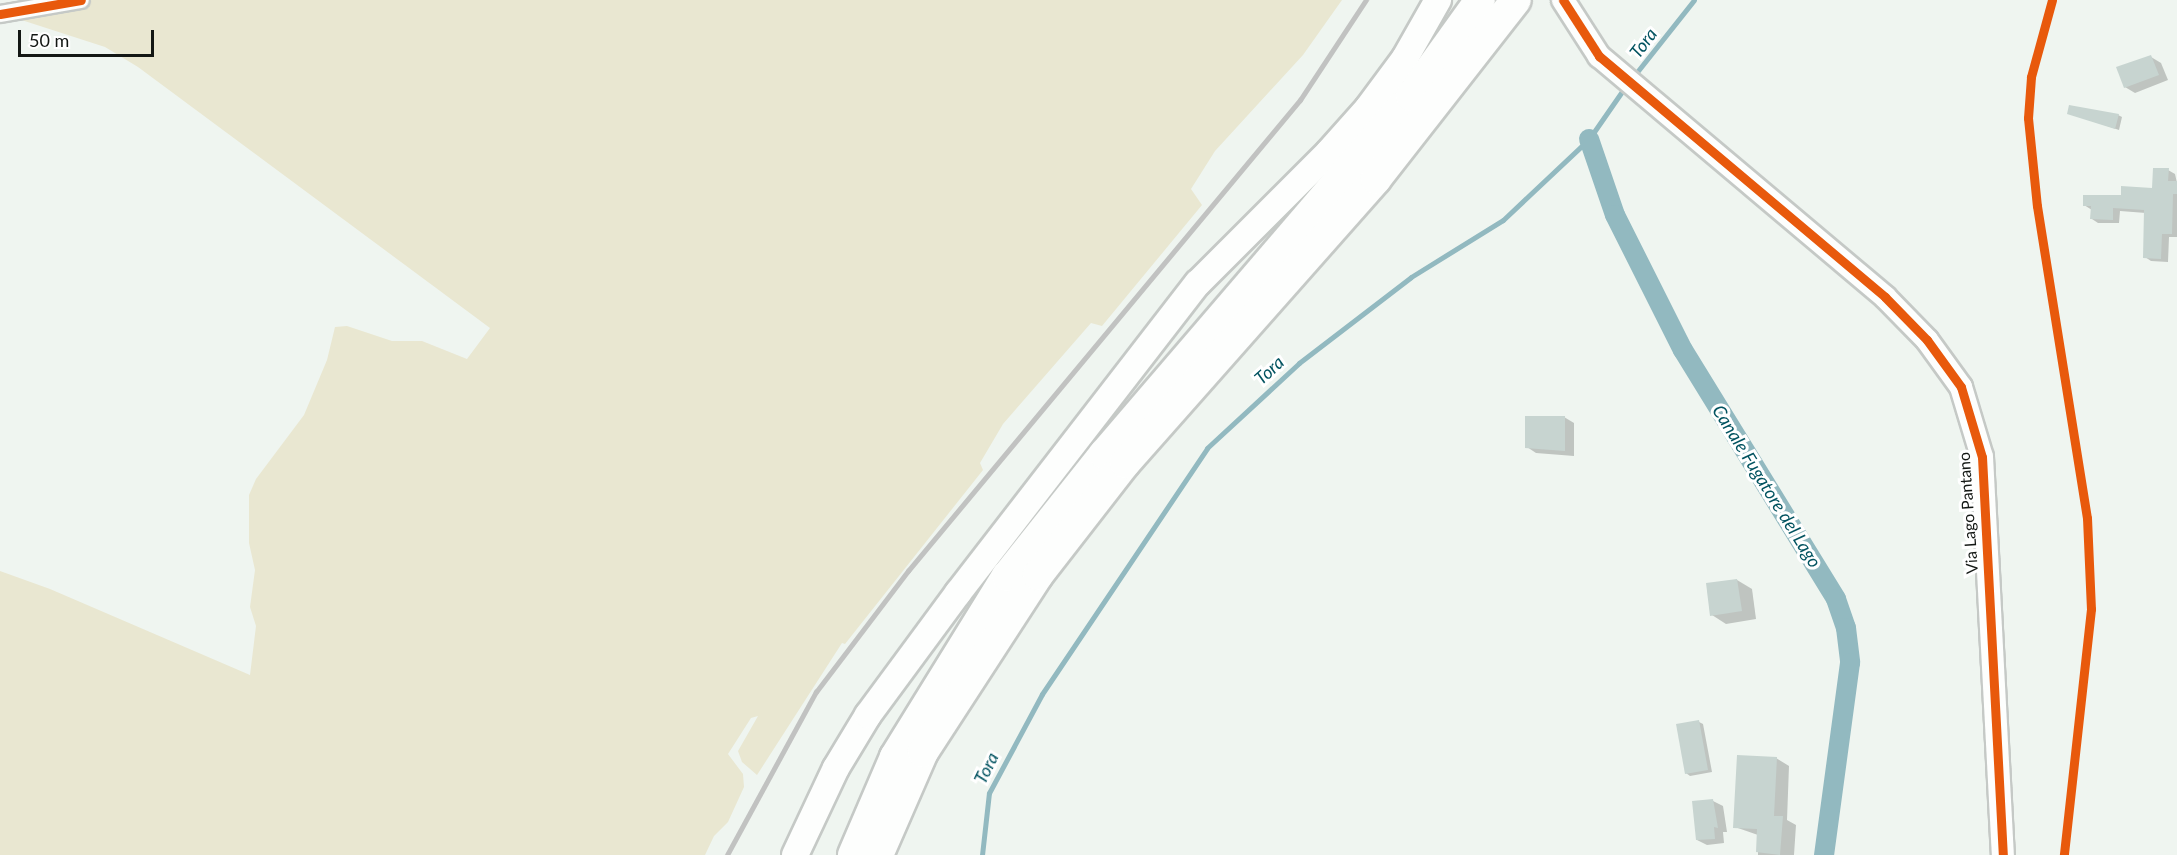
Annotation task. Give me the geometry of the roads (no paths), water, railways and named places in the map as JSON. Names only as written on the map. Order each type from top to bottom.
[{"type":"highway","points":[[853,855],[895,757],[1007,576],[1104,454],[1411,96],[1480,0]]},
{"type":"highway","points":[[878,855],[923,752],[1038,575],[1125,463],[1376,178],[1515,1]]},
{"type":"main road","points":[[795,855],[836,768],[868,715],[958,593],[1198,283],[1329,152],[1368,108],[1405,58],[1438,0]]},
{"type":"street","points":[[0,14],[81,0]]},
{"type":"street","name":"Via Lago Pantano","points":[[1563,0],[1599,56],[1885,297],[1928,340],[1961,387],[1982,458],[2003,855]]},
{"type":"waterway","name":"Tora","points":[[1633,77],[1694,0]]},
{"type":"waterway","name":"Tora","points":[[982,855],[989,793],[1042,694],[1207,448],[1299,363],[1411,277],[1503,220],[1589,139],[1625,87]]},
{"type":"waterway","name":"Canale Fugatore del Lago","points":[[1589,139],[1615,215],[1683,350],[1836,599],[1846,628],[1850,663],[1824,855]]},
{"type":"railway","points":[[727,855],[816,692],[908,571],[1300,100],[1366,0]]}]
